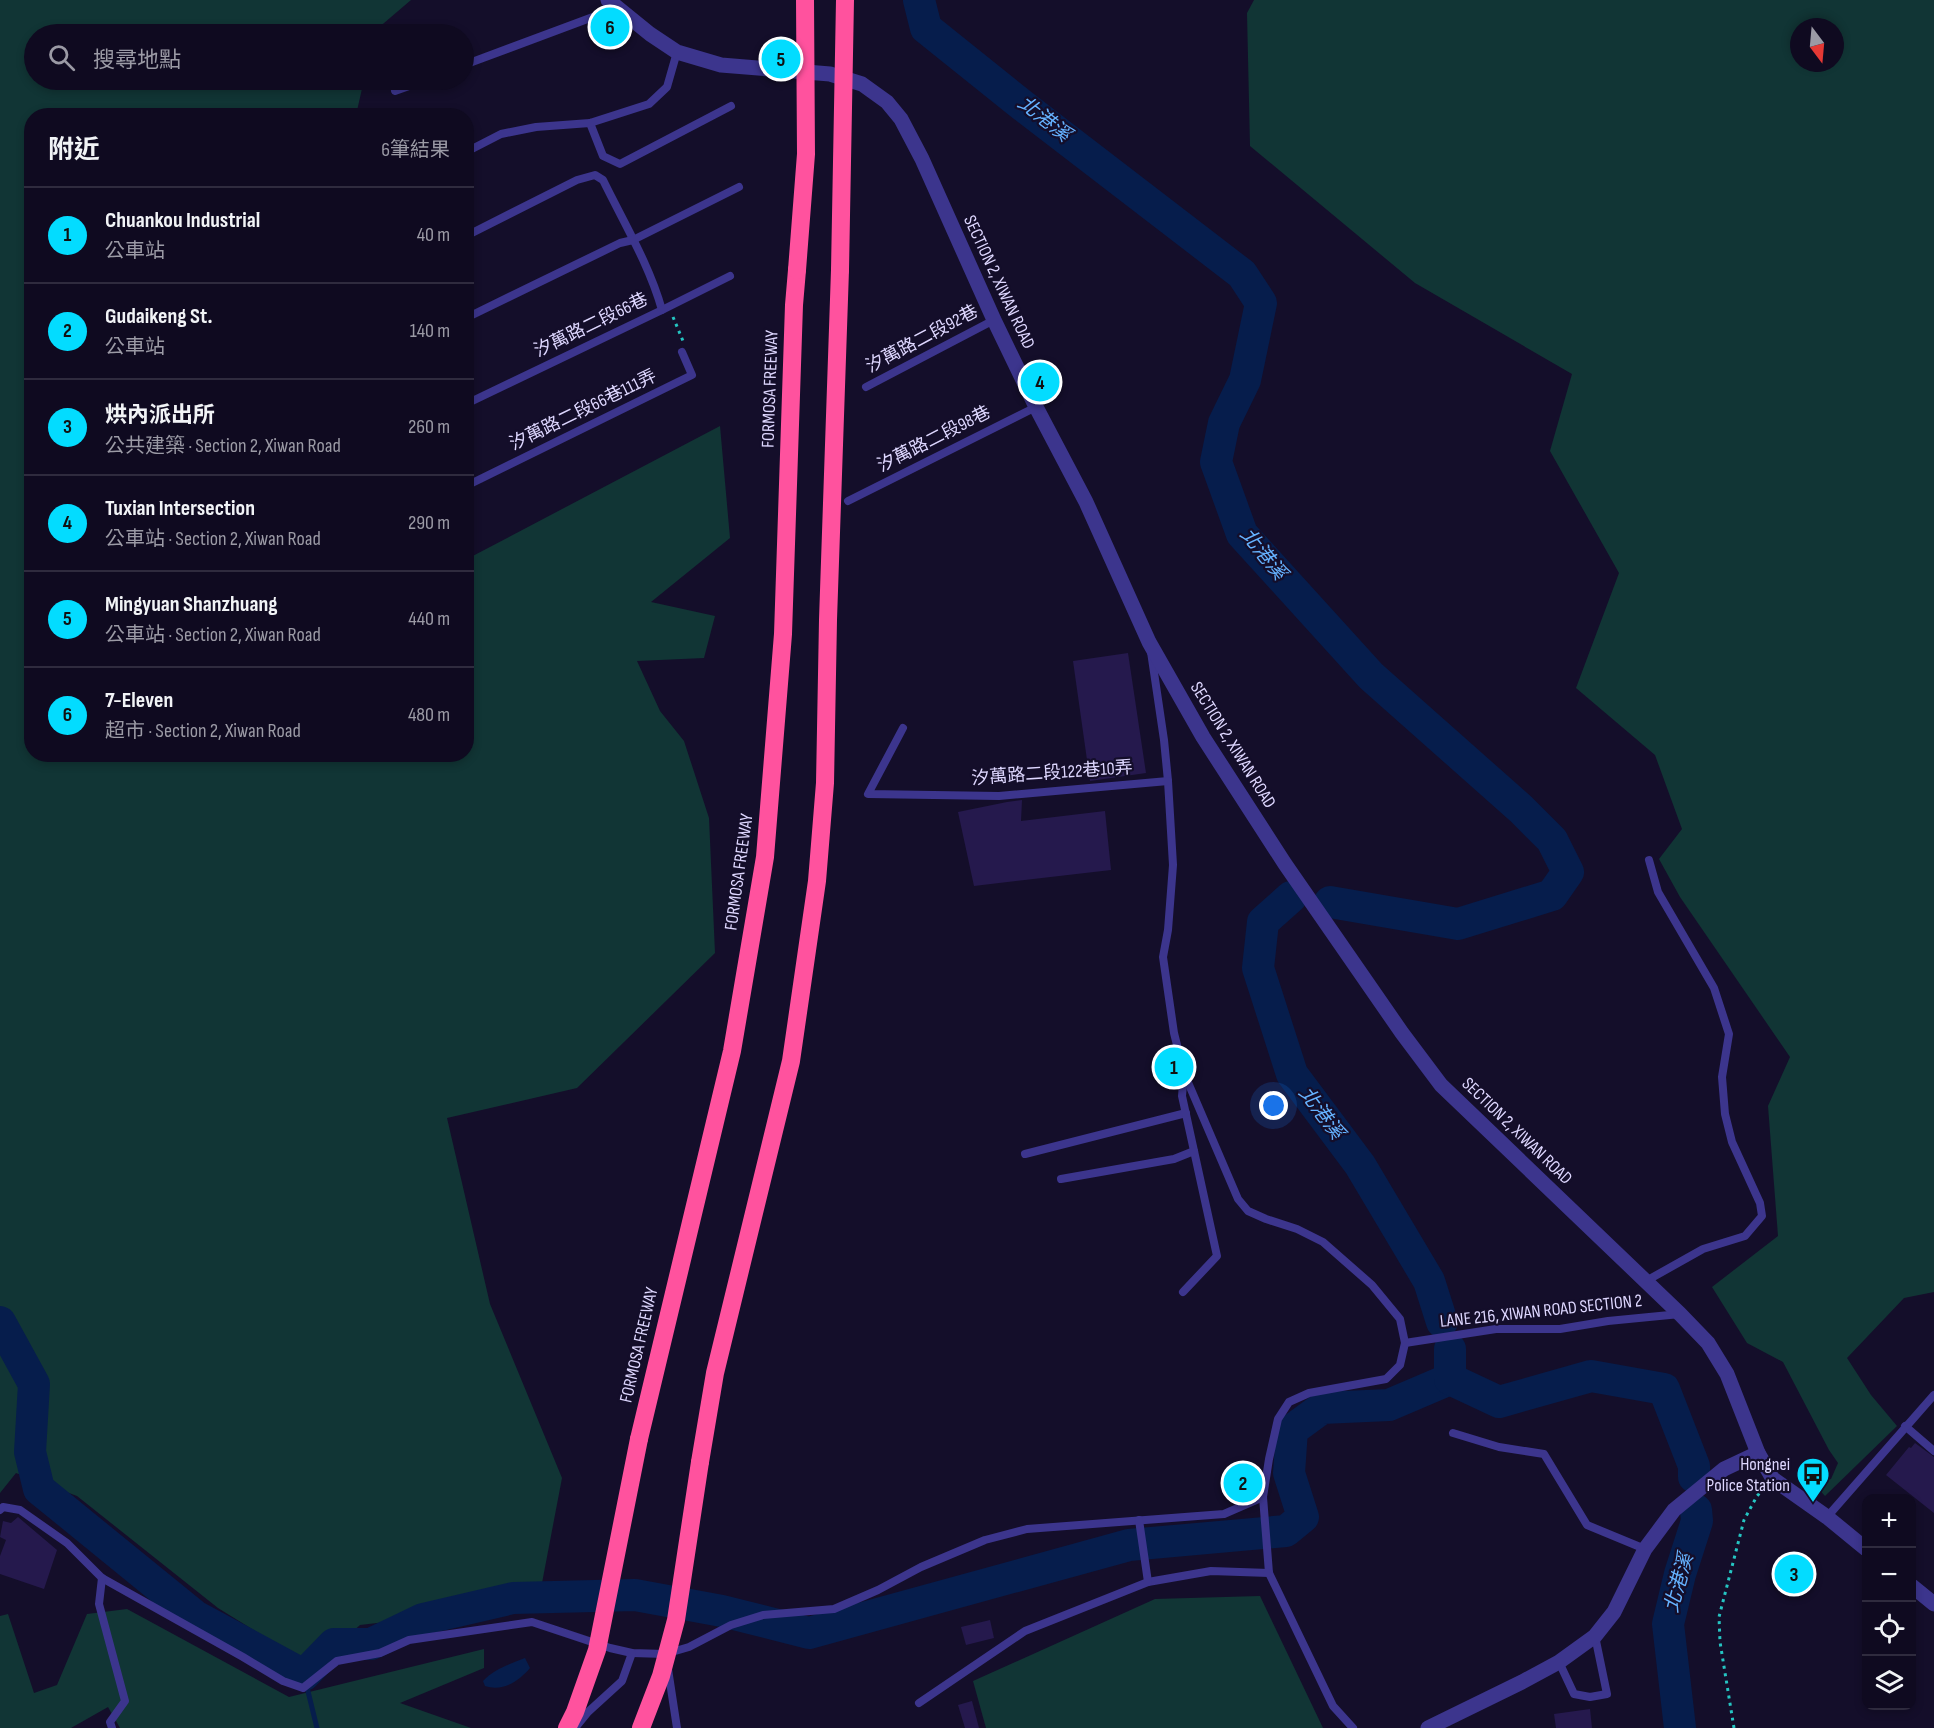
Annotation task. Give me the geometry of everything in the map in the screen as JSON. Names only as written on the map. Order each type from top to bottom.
[{"type":"highway","name":"FORMOSA FREEWAY","points":[[567,1728],[597,1650],[639,1439],[732,1051],[765,857],[783,633],[794,305],[806,154],[805,0]]},
{"type":"highway","points":[[640,1728],[661,1676],[676,1620],[715,1373],[790,1061],[817,881],[825,783],[828,609],[840,270],[845,0]]},
{"type":"street","name":"SECTION 2, XIWAN ROAD","points":[[613,4],[677,52],[721,65],[830,74],[862,84],[887,102],[901,119],[922,159],[993,320],[1086,502],[1149,642],[1203,737],[1285,864],[1402,1033],[1441,1085],[1708,1343],[1727,1374],[1758,1453],[1773,1479],[1827,1517],[1865,1548]]},
{"type":"street","points":[[1428,1728],[1559,1662],[1595,1635],[1614,1612],[1645,1549],[1674,1510],[1725,1469],[1758,1453]]},
{"type":"street","points":[[1916,1590],[1934,1604]]},
{"type":"lane","points":[[474,61],[613,4]]},
{"type":"lane","points":[[474,148],[501,134],[536,127],[590,123],[649,104],[667,87],[677,52]]},
{"type":"lane","points":[[590,123],[603,156],[620,164],[731,106]]},
{"type":"lane","name":"汐萬路二段66巷","points":[[474,232],[577,180],[595,175],[603,180],[665,308],[474,400]]},
{"type":"lane","points":[[474,314],[620,243],[633,240],[739,187]]},
{"type":"lane","points":[[665,308],[730,276]]},
{"type":"lane","name":"汐萬路二段92巷","points":[[866,387],[993,320]]},
{"type":"lane","name":"汐萬路二段66巷111弄","points":[[474,482],[692,375],[682,352]]},
{"type":"lane","name":"汐萬路二段98巷","points":[[848,501],[1036,407]]},
{"type":"lane","points":[[1149,642],[1164,740],[1173,866],[1168,930],[1163,957],[1174,1033],[1184,1073],[1238,1199],[1248,1211],[1297,1229],[1323,1242],[1372,1286],[1400,1319],[1406,1343],[1400,1365],[1386,1380],[1309,1393],[1289,1402],[1278,1419],[1263,1497],[1269,1573],[1333,1706],[1353,1728]]},
{"type":"lane","name":"汐萬路二段122巷10弄","points":[[903,728],[868,794],[999,796],[1168,781]]},
{"type":"lane","points":[[1646,1281],[1703,1249],[1745,1236],[1762,1216],[1760,1203],[1732,1142],[1725,1114],[1722,1077],[1729,1034],[1714,988],[1658,892],[1649,860]]},
{"type":"lane","points":[[1183,1292],[1217,1256],[1182,1096],[1184,1073]]},
{"type":"lane","points":[[1025,1154],[1186,1113]]},
{"type":"lane","points":[[1061,1179],[1174,1160],[1194,1151]]},
{"type":"lane","name":"LANE 216, XIWAN ROAD SECTION 2","points":[[1406,1343],[1496,1329],[1560,1329],[1608,1321],[1680,1314]]},
{"type":"lane","points":[[1827,1517],[1934,1395]]},
{"type":"lane","points":[[1905,1426],[1934,1451]]},
{"type":"lane","points":[[1453,1432],[1499,1447],[1544,1454],[1587,1525],[1645,1549]]},
{"type":"lane","points":[[0,1510],[3,1507],[20,1510],[67,1544],[102,1578],[283,1682],[303,1688],[337,1661],[380,1653],[409,1640],[532,1622],[610,1648],[632,1653],[665,1654],[689,1647],[731,1625],[763,1616],[834,1609],[878,1590],[921,1567],[985,1540],[1027,1529],[1224,1514],[1263,1497]]},
{"type":"lane","points":[[1139,1520],[1148,1582]]},
{"type":"lane","points":[[919,1703],[1025,1631],[1148,1582],[1211,1571],[1269,1573]]},
{"type":"lane","points":[[102,1578],[99,1604],[125,1701],[110,1722],[112,1728]]},
{"type":"lane","points":[[1559,1662],[1574,1694],[1590,1697],[1607,1694],[1595,1635]]},
{"type":"lane","points":[[575,1728],[588,1712],[622,1681],[632,1653]]},
{"type":"lane","points":[[665,1654],[677,1728]]},
{"type":"path","points":[[665,308],[684,339],[682,352]]},
{"type":"path","points":[[1734,1728],[1720,1642],[1719,1617],[1744,1520],[1757,1496],[1773,1479]]},
{"type":"green space","points":[[0,0],[411,0],[383,24],[24,24],[24,90],[362,90],[358,108],[24,108],[24,762],[474,762],[474,555],[720,426],[730,538],[651,602],[715,616],[704,658],[637,661],[660,711],[684,741],[709,818],[715,953],[577,1088],[447,1118],[490,1304],[562,1478],[538,1604],[360,1625],[313,1667],[218,1608],[77,1496],[16,1473],[0,1493]]},
{"type":"green space","points":[[1254,0],[1934,0],[1934,1292],[1904,1298],[1847,1358],[1871,1395],[1897,1426],[1825,1496],[1814,1484],[1831,1479],[1838,1463],[1783,1362],[1747,1343],[1712,1287],[1778,1236],[1768,1106],[1790,1057],[1680,897],[1659,859],[1682,829],[1655,755],[1576,688],[1619,573],[1550,451],[1572,374],[1415,283],[1250,146],[1247,13]]},
{"type":"green space","points":[[1260,1596],[1323,1728],[986,1728],[973,1681],[1155,1599]]},
{"type":"green space","points":[[127,1609],[289,1697],[484,1649],[484,1668],[400,1703],[471,1728],[120,1728],[108,1707],[71,1728],[0,1728],[0,1616],[8,1614],[34,1693],[57,1685],[87,1614]]},
{"type":"water","points":[[525,1658],[530,1668],[516,1681],[498,1688],[485,1686],[483,1681],[492,1673]]},
{"type":"building","points":[[1128,653],[1146,773],[1090,781],[1073,661]]},
{"type":"building","points":[[1022,800],[1021,821],[1105,811],[1111,870],[974,886],[958,812]]},
{"type":"building","points":[[1915,1443],[1934,1457],[1934,1513],[1916,1499],[1916,1494],[1910,1494],[1886,1475],[1909,1447],[1911,1448]]},
{"type":"building","points":[[18,1517],[57,1550],[44,1589],[0,1574],[0,1556],[6,1540],[0,1537],[3,1521],[11,1523]]},
{"type":"building","points":[[990,1620],[994,1638],[966,1645],[961,1627]]},
{"type":"building","points":[[972,1701],[979,1728],[965,1728],[958,1705]]},
{"type":"building","points":[[1590,1709],[1592,1728],[1556,1728],[1554,1714]]},
{"type":"waterway","name":"北港溪","points":[[919,0],[926,28],[1242,274],[1261,303],[1245,380],[1224,423],[1216,462],[1242,534],[1371,676],[1521,809],[1552,840],[1568,872],[1552,895],[1458,924],[1330,902]]},
{"type":"waterway","name":"北港溪","points":[[1291,897],[1263,922],[1258,968],[1292,1074],[1360,1165],[1429,1281],[1442,1322]]},
{"type":"waterway","points":[[0,1322],[34,1384],[30,1452],[39,1489],[195,1616],[304,1675],[334,1644],[371,1644],[423,1619],[513,1598],[635,1595],[722,1611],[809,1633],[1129,1545],[1286,1531],[1303,1517],[1289,1473],[1292,1430],[1322,1408],[1389,1405],[1450,1379]]},
{"type":"waterway","name":"北港溪","points":[[1450,1349],[1450,1379],[1499,1402],[1591,1376],[1664,1389],[1694,1466],[1694,1477]]},
{"type":"waterway","name":"北港溪","points":[[1680,1728],[1668,1624],[1680,1574],[1697,1521],[1696,1510]]},
{"type":"waterway","points":[[304,1675],[317,1728]]},
{"type":"place","name":"7-Eleven","points":[[610,27]]},
{"type":"place","name":"Mingyuan Shanzhuang","points":[[781,59]]},
{"type":"place","name":"Tuxian Intersection","points":[[1040,382]]},
{"type":"place","name":"Chuankou Industrial","points":[[1174,1067]]},
{"type":"place","name":"Gudaikeng St.","points":[[1243,1483]]},
{"type":"place","name":"Hongnei Police Station","points":[[1813,1503]]},
{"type":"place","name":"烘內派出所","points":[[1794,1574]]}]
